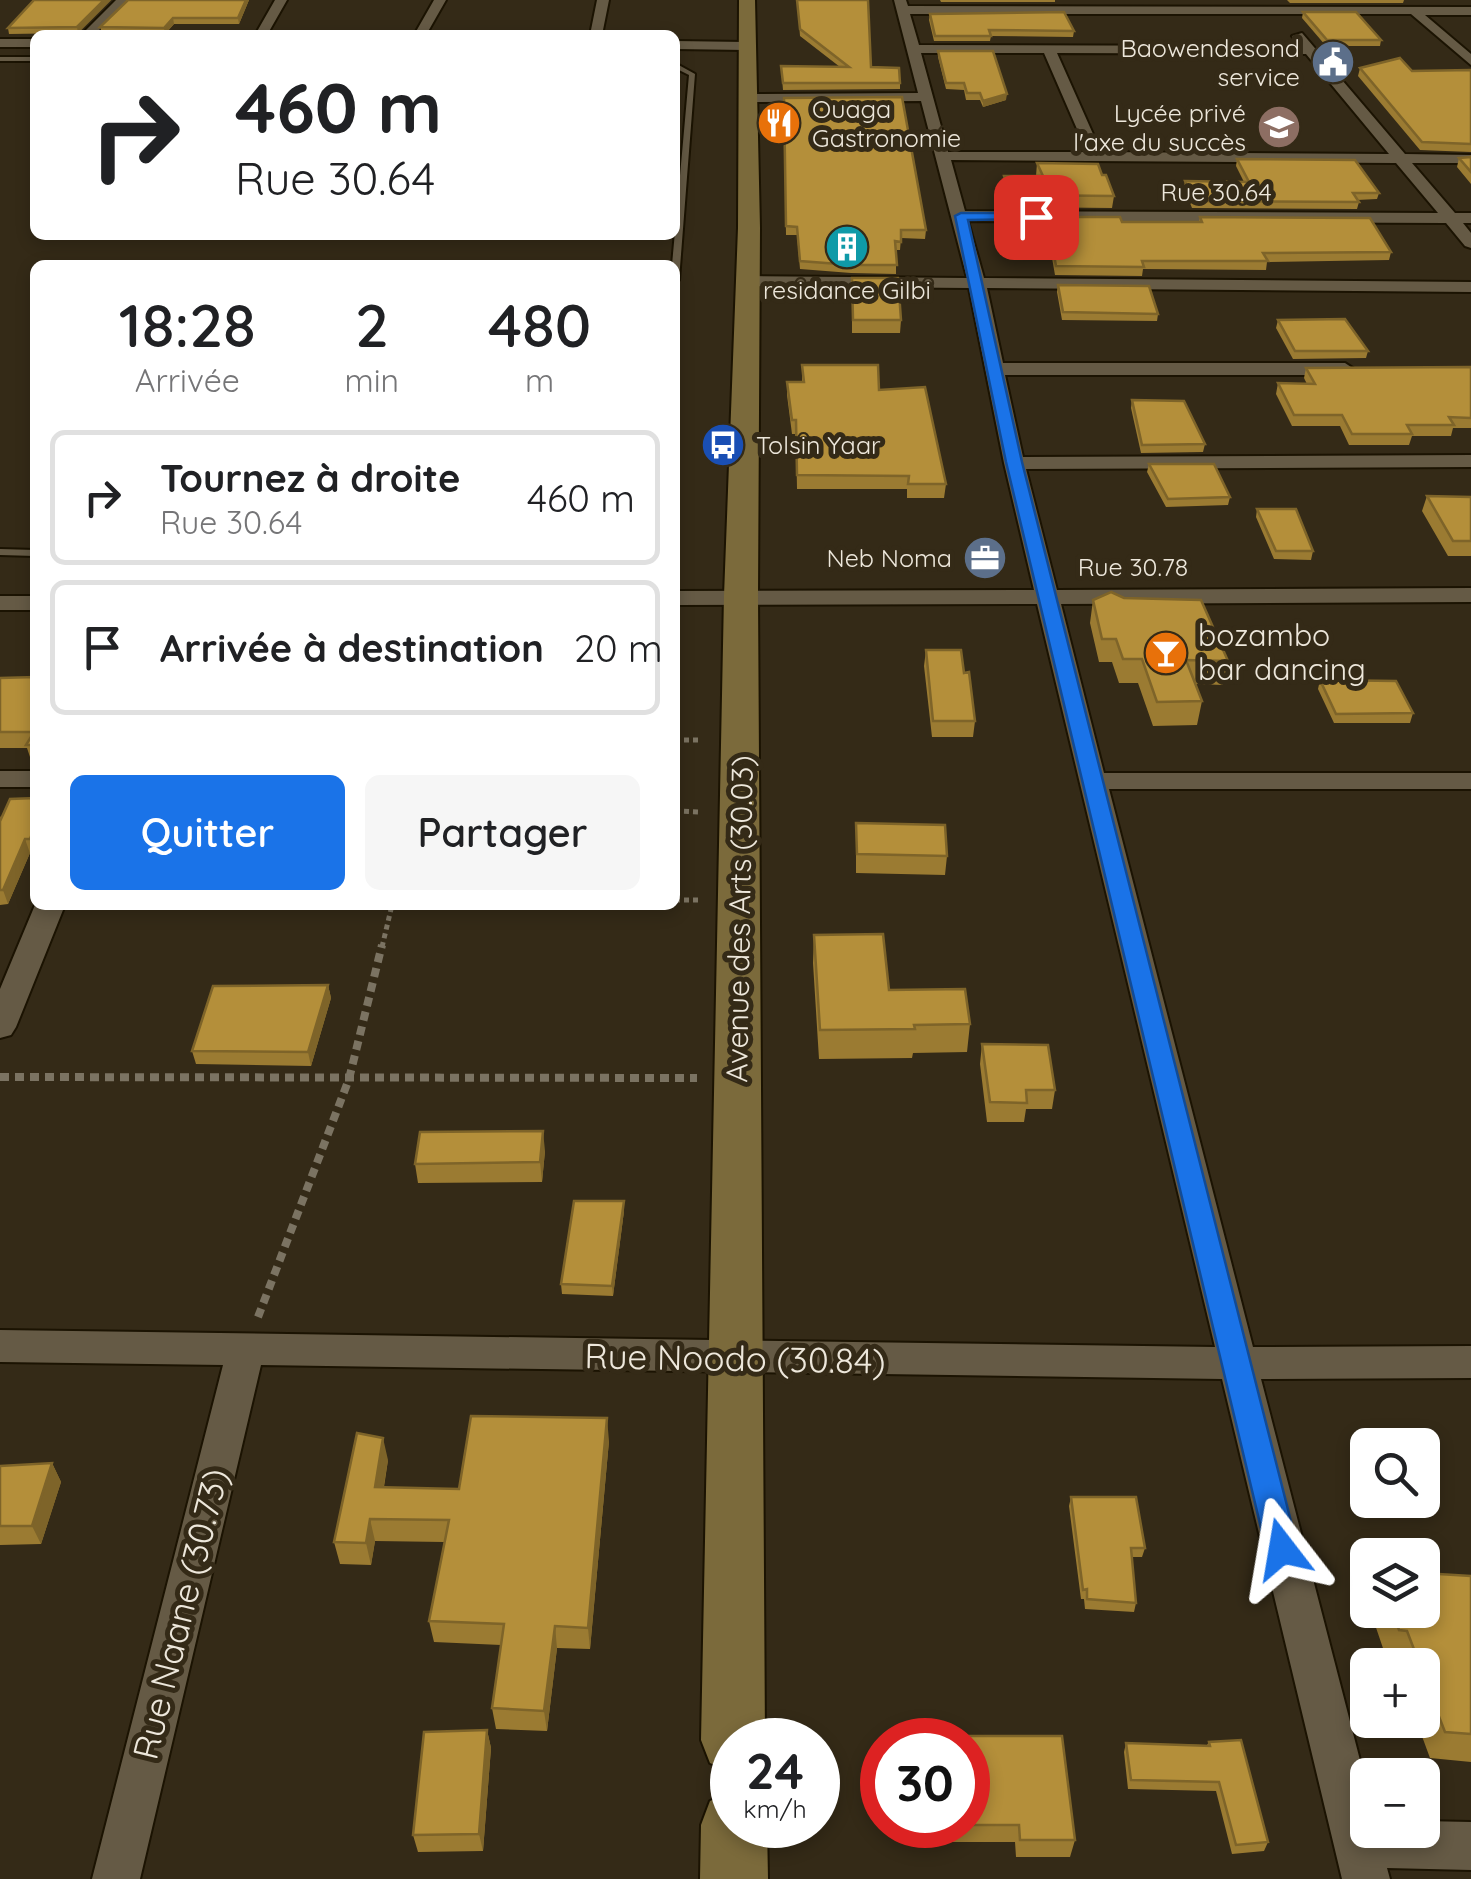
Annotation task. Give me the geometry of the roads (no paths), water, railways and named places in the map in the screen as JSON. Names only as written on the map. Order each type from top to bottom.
[{"type":"street","points":[[92,30],[123,0]]},
{"type":"street","points":[[265,30],[282,0]]},
{"type":"street","points":[[423,30],[440,0]]},
{"type":"street","points":[[597,30],[604,0]]},
{"type":"street","name":"Avenue des Arts (30.03)","points":[[734,1718],[732,1360],[741,596],[747,443],[747,0]]},
{"type":"street","points":[[1471,12],[1272,6],[902,5],[978,284],[1014,462],[1235,1365],[1362,1862],[1471,1846]]},
{"type":"street","points":[[1272,6],[1471,243]]},
{"type":"street","points":[[1414,12],[1471,61]]},
{"type":"street","points":[[0,43],[30,42]]},
{"type":"street","points":[[680,45],[745,46]]},
{"type":"street","points":[[916,49],[1310,50]]},
{"type":"street","points":[[1048,50],[1096,156]]},
{"type":"street","points":[[746,98],[928,97]]},
{"type":"street","points":[[945,156],[1471,159]]},
{"type":"street","name":"Rue 30.64","points":[[961,216],[1471,218]]},
{"type":"street","points":[[746,281],[1471,286]]},
{"type":"street","points":[[993,369],[1372,368]]},
{"type":"street","points":[[1014,462],[1471,461]]},
{"type":"street","name":"Rue 30.78","points":[[680,598],[1471,595]]},
{"type":"street","points":[[0,603],[30,603]]},
{"type":"street","points":[[0,779],[30,779]]},
{"type":"street","points":[[1093,781],[1471,781]]},
{"type":"street","points":[[0,1027],[48,910]]},
{"type":"street","name":"Rue Noodo (30.84)","points":[[0,1346],[732,1360],[1235,1365],[1471,1362]]},
{"type":"street","name":"Rue Naane (30.73)","points":[[116,1879],[246,1349]]},
{"type":"street","points":[[734,1848],[734,1879]]},
{"type":"lane","points":[[0,59],[30,59]]},
{"type":"lane","points":[[680,68],[692,74],[680,219]]},
{"type":"lane","points":[[0,552],[30,552]]},
{"type":"place","name":"Baowendesond service","points":[[1333,62]]},
{"type":"place","name":"Ouaga Gastronomie","points":[[779,123]]},
{"type":"place","name":"Lycée privé l'axe du succès","points":[[1279,127]]},
{"type":"place","name":"residance Gilbi","points":[[847,247]]},
{"type":"place","name":"Tolsin Yaar","points":[[723,445]]},
{"type":"place","name":"Neb Noma","points":[[985,558]]},
{"type":"place","name":"bozambo bar dancing","points":[[1166,653]]}]
